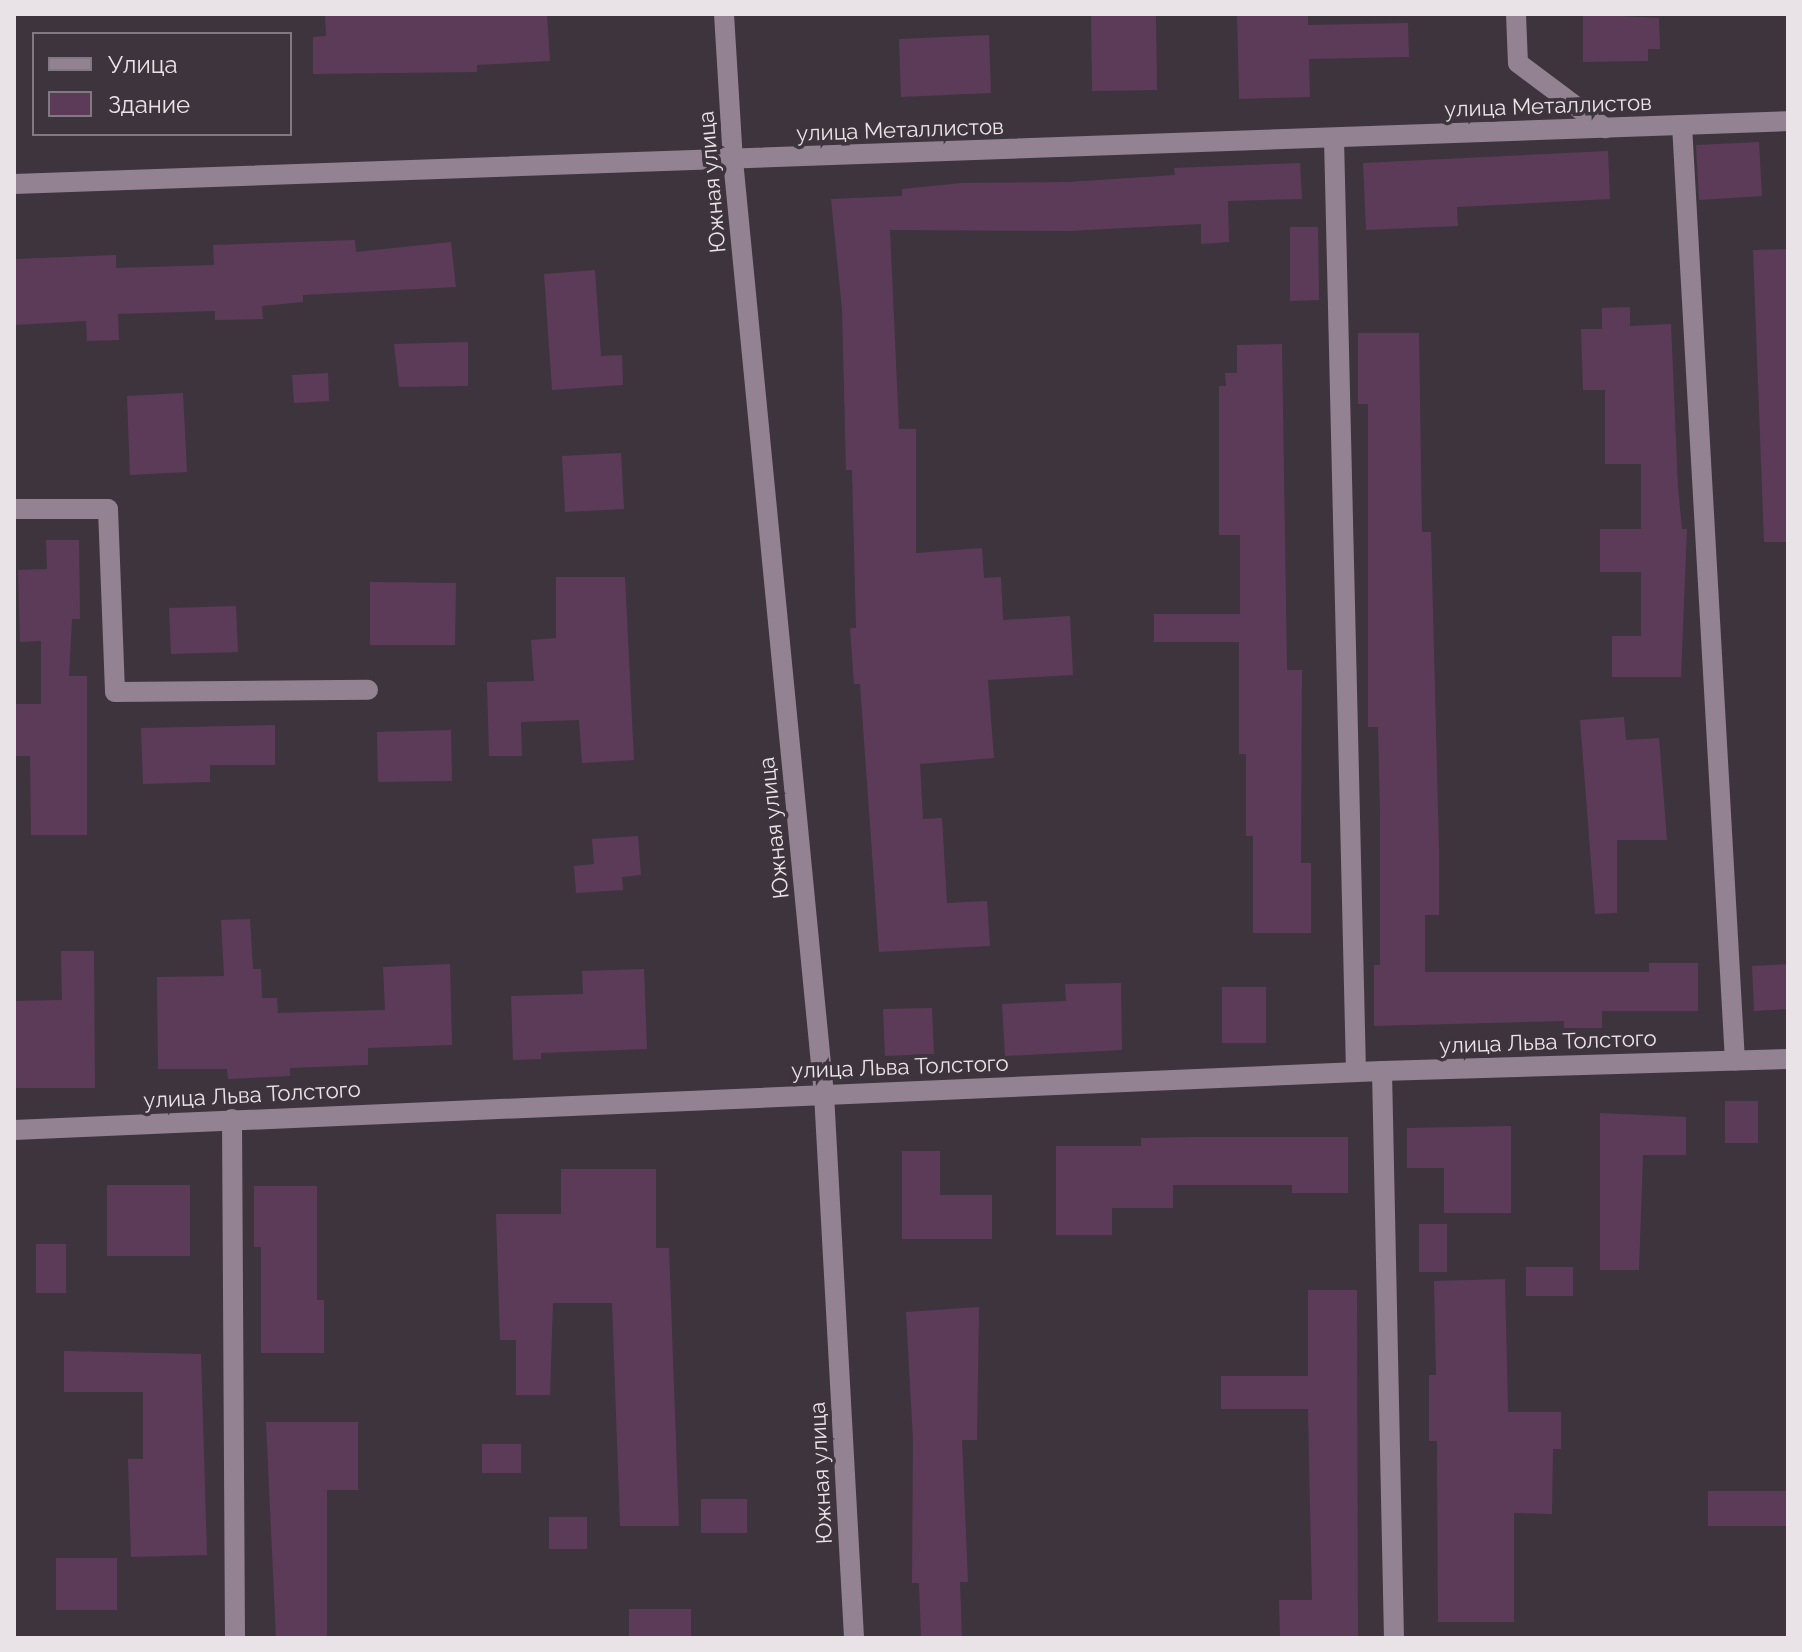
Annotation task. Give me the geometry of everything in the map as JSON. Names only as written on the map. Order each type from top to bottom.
[{"type":"street","name":"Южная улица","points":[[724,14],[733,160],[824,1094],[854,1638]]},
{"type":"street","points":[[1516,14],[1518,63],[1605,128]]},
{"type":"street","name":"улица Металлистов","points":[[14,184],[1788,121]]},
{"type":"street","points":[[1682,125],[1735,1061]]},
{"type":"street","points":[[1334,138],[1356,1072]]},
{"type":"street","points":[[14,509],[108,509],[115,692],[368,690]]},
{"type":"street","name":"улица Льва Толстого","points":[[14,1130],[1356,1072],[1788,1059]]},
{"type":"street","points":[[1382,1071],[1394,1638]]},
{"type":"street","points":[[232,1119],[235,1638]]},
{"type":"building","points":[[325,14],[547,14],[550,61],[477,65],[477,72],[313,74],[313,37],[326,36]]},
{"type":"building","points":[[1156,14],[1157,90],[1092,91],[1091,15]]},
{"type":"building","points":[[1237,14],[1308,14],[1308,25],[1408,23],[1409,57],[1309,59],[1310,97],[1239,99]]},
{"type":"building","points":[[1583,14],[1659,18],[1660,49],[1648,49],[1648,61],[1583,62]]},
{"type":"building","points":[[989,35],[991,93],[901,97],[899,39]]},
{"type":"building","points":[[1759,142],[1762,196],[1699,200],[1696,145]]},
{"type":"building","points":[[1608,151],[1610,199],[1457,207],[1458,226],[1366,230],[1363,163]]},
{"type":"building","points":[[1300,163],[1302,199],[1228,201],[1229,242],[1201,244],[1201,224],[1069,231],[890,230],[899,429],[916,429],[916,553],[982,548],[984,578],[1001,577],[1003,620],[1070,616],[1073,675],[988,680],[994,758],[920,764],[923,819],[942,818],[947,903],[987,901],[990,946],[879,952],[860,684],[854,684],[850,628],[856,628],[852,470],[846,470],[842,309],[831,199],[902,196],[902,189],[962,183],[1068,182],[1175,175],[1174,168]]},
{"type":"building","points":[[1290,227],[1318,227],[1319,300],[1290,301]]},
{"type":"building","points":[[355,240],[356,252],[451,242],[456,287],[303,295],[303,302],[262,306],[263,319],[215,320],[215,311],[118,314],[119,340],[87,341],[86,321],[14,325],[14,259],[116,255],[116,268],[214,265],[213,245]]},
{"type":"building","points":[[1788,249],[1788,542],[1764,542],[1753,250]]},
{"type":"building","points":[[595,270],[601,356],[622,355],[623,385],[552,390],[544,274]]},
{"type":"building","points":[[1630,307],[1630,326],[1671,324],[1678,488],[1682,529],[1687,529],[1681,677],[1612,677],[1612,636],[1641,636],[1641,572],[1600,572],[1600,529],[1641,529],[1641,464],[1605,464],[1605,390],[1583,390],[1581,329],[1602,329],[1602,308]]},
{"type":"building","points":[[1358,333],[1419,333],[1422,532],[1431,532],[1439,850],[1439,915],[1425,915],[1425,972],[1649,972],[1649,963],[1698,963],[1698,1011],[1602,1011],[1602,1028],[1564,1028],[1564,1021],[1374,1026],[1374,965],[1380,965],[1378,727],[1368,727],[1368,404],[1358,404]]},
{"type":"building","points":[[468,342],[468,386],[399,387],[394,344]]},
{"type":"building","points":[[1282,344],[1287,670],[1302,670],[1301,863],[1311,863],[1311,933],[1253,933],[1253,836],[1246,836],[1246,754],[1239,754],[1239,642],[1154,642],[1154,614],[1240,614],[1240,535],[1219,535],[1219,386],[1226,386],[1225,373],[1237,373],[1237,345]]},
{"type":"building","points":[[328,373],[329,401],[294,403],[292,375]]},
{"type":"building","points":[[183,393],[187,472],[130,475],[127,396]]},
{"type":"building","points":[[621,453],[624,509],[565,512],[562,456]]},
{"type":"building","points":[[46,540],[79,540],[80,619],[72,619],[69,676],[87,676],[87,835],[31,835],[30,756],[14,756],[14,704],[41,704],[41,641],[20,642],[18,570],[47,569]]},
{"type":"building","points":[[556,577],[625,577],[634,760],[582,763],[579,720],[521,722],[522,756],[489,756],[487,682],[534,681],[531,640],[556,638]]},
{"type":"building","points":[[370,582],[456,583],[455,645],[370,645]]},
{"type":"building","points":[[236,606],[238,652],[171,654],[169,608]]},
{"type":"building","points":[[1624,717],[1626,740],[1659,738],[1667,840],[1617,840],[1617,913],[1595,914],[1580,720]]},
{"type":"building","points":[[275,725],[275,765],[210,765],[210,782],[143,784],[141,728]]},
{"type":"building","points":[[451,730],[452,781],[378,782],[377,732]]},
{"type":"building","points":[[638,836],[641,875],[622,877],[623,890],[576,893],[574,866],[594,864],[592,839]]},
{"type":"building","points":[[250,919],[253,969],[261,969],[262,998],[277,998],[278,1013],[385,1010],[383,967],[450,964],[452,1045],[368,1048],[368,1065],[290,1068],[290,1076],[228,1079],[227,1069],[158,1069],[157,977],[224,976],[221,920]]},
{"type":"building","points":[[61,951],[94,951],[95,1088],[14,1088],[14,1001],[62,1000]]},
{"type":"building","points":[[1788,964],[1788,1009],[1754,1011],[1752,966]]},
{"type":"building","points":[[644,969],[647,1049],[541,1053],[541,1059],[513,1060],[511,996],[583,994],[582,971]]},
{"type":"building","points":[[1121,983],[1122,1050],[1005,1056],[1002,1004],[1066,1001],[1065,984]]},
{"type":"building","points":[[1222,987],[1266,987],[1266,1043],[1222,1043]]},
{"type":"building","points":[[932,1008],[934,1054],[885,1056],[883,1009]]},
{"type":"building","points":[[1725,1101],[1758,1101],[1758,1143],[1725,1143]]},
{"type":"building","points":[[1600,1113],[1686,1117],[1686,1155],[1643,1155],[1639,1270],[1600,1270]]},
{"type":"building","points":[[1511,1126],[1511,1213],[1444,1213],[1444,1168],[1407,1168],[1407,1128]]},
{"type":"building","points":[[1348,1137],[1348,1193],[1292,1193],[1292,1185],[1173,1185],[1173,1208],[1112,1208],[1112,1235],[1056,1235],[1056,1146],[1141,1146],[1141,1138]]},
{"type":"building","points":[[902,1151],[940,1151],[940,1195],[992,1195],[992,1239],[902,1239]]},
{"type":"building","points":[[561,1169],[656,1169],[656,1248],[669,1248],[679,1526],[620,1526],[612,1303],[553,1303],[550,1395],[516,1395],[516,1340],[500,1340],[496,1214],[561,1214]]},
{"type":"building","points":[[107,1185],[190,1185],[190,1256],[107,1256]]},
{"type":"building","points":[[254,1186],[317,1186],[317,1300],[324,1300],[324,1353],[261,1353],[261,1247],[254,1247]]},
{"type":"building","points":[[1419,1224],[1447,1224],[1447,1272],[1419,1272]]},
{"type":"building","points":[[36,1244],[66,1244],[66,1293],[36,1293]]},
{"type":"building","points":[[1526,1267],[1573,1267],[1573,1296],[1526,1296]]},
{"type":"building","points":[[1505,1279],[1508,1412],[1561,1412],[1561,1449],[1553,1449],[1552,1514],[1514,1513],[1514,1622],[1438,1622],[1437,1441],[1429,1441],[1429,1375],[1436,1375],[1434,1281]]},
{"type":"building","points":[[1308,1290],[1357,1290],[1358,1638],[1280,1638],[1279,1600],[1312,1600],[1308,1409],[1221,1409],[1221,1376],[1308,1376]]},
{"type":"building","points":[[979,1307],[977,1440],[962,1440],[968,1582],[960,1582],[962,1638],[921,1638],[919,1583],[912,1583],[913,1440],[906,1312]]},
{"type":"building","points":[[64,1351],[201,1354],[207,1555],[131,1557],[128,1459],[143,1459],[143,1392],[64,1392]]},
{"type":"building","points":[[266,1422],[358,1422],[358,1490],[327,1490],[327,1638],[276,1638]]},
{"type":"building","points":[[482,1444],[521,1444],[521,1473],[482,1473]]},
{"type":"building","points":[[1708,1491],[1788,1491],[1788,1526],[1708,1526]]},
{"type":"building","points":[[701,1499],[747,1499],[747,1533],[701,1533]]},
{"type":"building","points":[[549,1517],[587,1517],[587,1549],[549,1549]]},
{"type":"building","points":[[56,1558],[117,1558],[117,1610],[56,1610]]},
{"type":"building","points":[[629,1609],[691,1609],[691,1638],[629,1638]]}]
